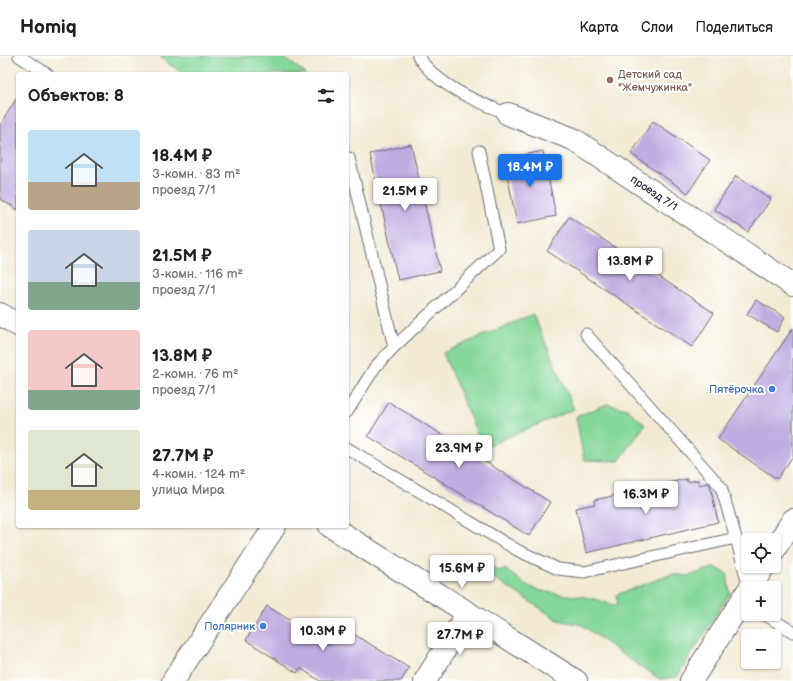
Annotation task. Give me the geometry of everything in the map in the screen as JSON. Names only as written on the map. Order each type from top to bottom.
[{"type":"street","name":"проезд 7/1","points":[[508,114],[553,130],[573,139],[793,285]]},
{"type":"street","points":[[0,314],[16,324]]},
{"type":"street","points":[[781,539],[793,520]]},
{"type":"street","points":[[173,681],[274,528]]},
{"type":"street","points":[[333,528],[576,681]]},
{"type":"street","points":[[692,681],[741,603]]},
{"type":"street","points":[[425,681],[468,613]]},
{"type":"lane","points":[[19,56],[45,72]]},
{"type":"lane","points":[[418,56],[424,66],[434,76],[478,102],[508,114]]},
{"type":"lane","points":[[349,409],[375,367],[394,347],[499,249],[479,151]]},
{"type":"lane","points":[[349,158],[394,347]]},
{"type":"lane","points":[[586,334],[721,487],[736,538],[744,581]]},
{"type":"lane","points":[[349,449],[518,550],[558,569],[584,572],[736,538]]},
{"type":"lane","points":[[775,621],[793,632]]},
{"type":"green space","points":[[162,56],[282,56],[303,72],[180,72],[161,58]]},
{"type":"green space","points":[[533,314],[574,409],[483,448],[443,353]]},
{"type":"green space","points":[[607,404],[627,409],[645,425],[619,461],[584,460],[576,417]]},
{"type":"green space","points":[[480,560],[499,571],[505,569],[524,583],[539,590],[556,594],[583,597],[613,605],[618,605],[616,595],[672,574],[689,576],[715,567],[727,574],[730,593],[677,677],[660,679],[623,655],[582,625],[558,620],[479,568]]},
{"type":"building","points":[[16,99],[16,209],[0,199],[0,125]]},
{"type":"building","points":[[653,121],[710,160],[688,193],[631,154]]},
{"type":"building","points":[[411,144],[440,271],[398,280],[370,154]]},
{"type":"building","points":[[543,151],[556,216],[517,224],[504,159]]},
{"type":"building","points":[[736,176],[771,199],[748,232],[714,209]]},
{"type":"building","points":[[569,217],[714,313],[692,347],[547,251]]},
{"type":"building","points":[[756,300],[785,317],[777,332],[747,314]]},
{"type":"building","name":"Пятёрочка","points":[[793,328],[793,456],[777,479],[718,439]]},
{"type":"building","points":[[389,402],[550,502],[529,536],[368,436]]},
{"type":"building","points":[[687,479],[687,482],[698,480],[699,485],[708,483],[710,485],[718,522],[586,553],[576,508],[595,504],[594,500],[617,495],[618,499],[658,489],[658,485]]},
{"type":"building","points":[[267,606],[330,645],[342,627],[409,668],[401,681],[320,681],[300,668],[297,673],[246,640]]},
{"type":"place","name":"Детский сад \"Жемчужинка\"","points":[[610,80]]},
{"type":"place","name":"Пятёрочка","points":[[772,389]]},
{"type":"place","name":"Полярник","points":[[263,626]]}]
